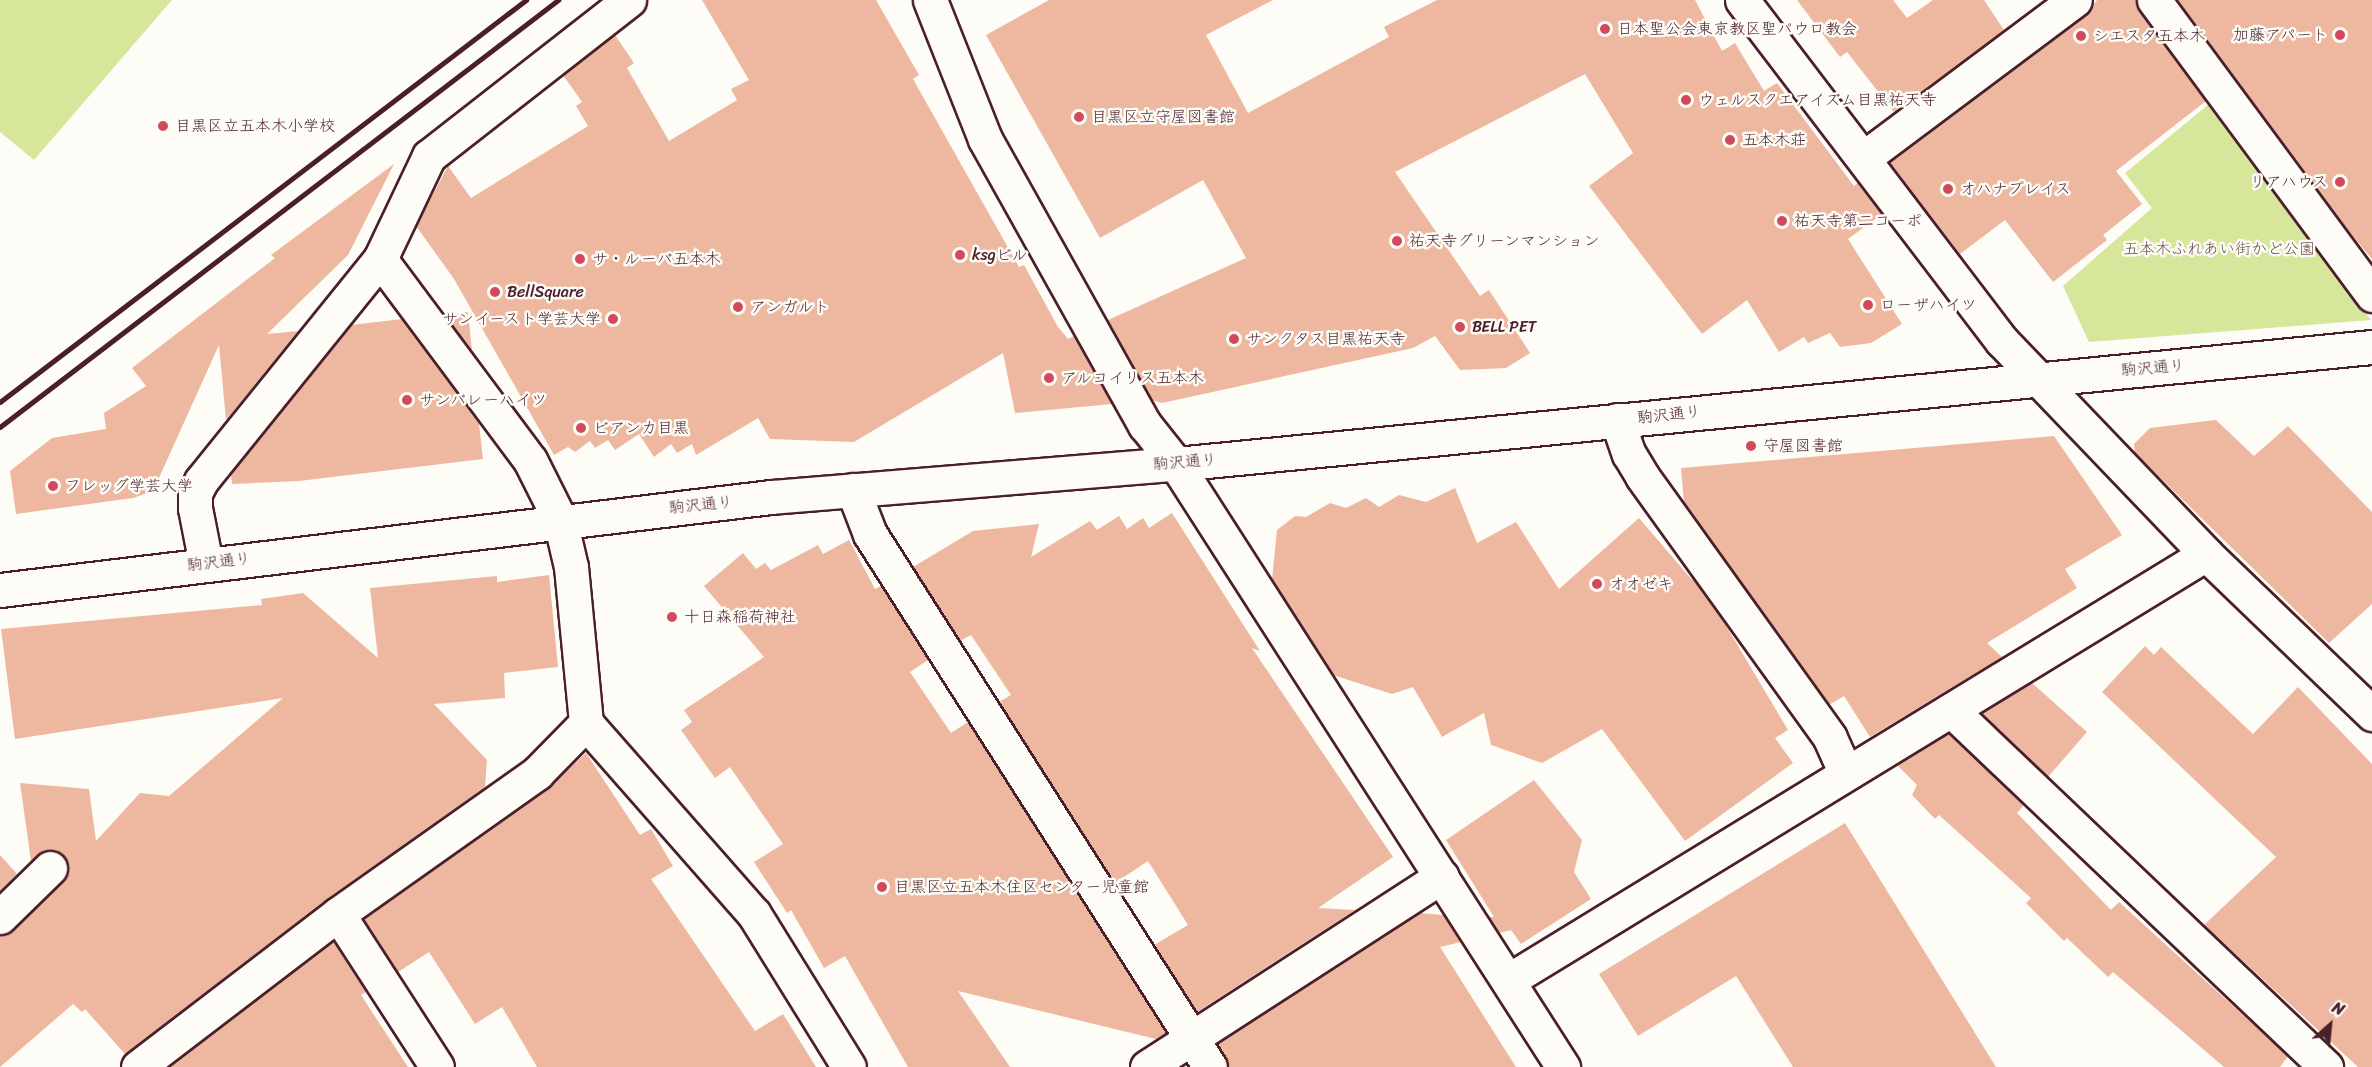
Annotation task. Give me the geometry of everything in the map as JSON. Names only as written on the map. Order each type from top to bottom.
[{"type":"street","points":[[206,564],[195,508],[195,493],[201,481],[381,259],[429,156],[629,0]]},
{"type":"street","points":[[930,0],[985,139],[1145,425],[1176,464],[1563,1067]]},
{"type":"street","points":[[1742,0],[1865,157],[2002,341],[2206,554],[2372,714]]},
{"type":"street","points":[[1865,157],[2075,0]]},
{"type":"street","points":[[2154,0],[2372,295]]},
{"type":"street","points":[[381,259],[530,460],[560,520],[571,567],[586,723],[754,914],[849,1067]]},
{"type":"street","name":"駒沢通り","points":[[0,590],[560,520],[853,490],[1176,464],[2372,347]]},
{"type":"street","points":[[1617,420],[1629,454],[1642,476],[1830,738],[1845,772]]},
{"type":"street","points":[[853,490],[870,534],[1210,1067]]},
{"type":"street","points":[[1509,980],[1845,772],[2206,554]]},
{"type":"street","points":[[1951,710],[2326,1067]]},
{"type":"street","points":[[138,1067],[338,915],[537,773],[586,723]]},
{"type":"street","points":[[0,917],[50,868]]},
{"type":"street","points":[[1147,1067],[1442,876]]},
{"type":"street","points":[[338,915],[437,1067]]},
{"type":"green space","points":[[0,0],[172,0],[34,160],[0,132]]},
{"type":"green space","name":"五本木ふれあい街かど公園","points":[[2209,104],[2371,320],[2089,342],[2063,286],[2152,208],[2125,173]]},
{"type":"building","points":[[702,0],[876,0],[919,75],[913,79],[1019,267],[1024,265],[1058,327],[1068,339],[1074,336],[1112,404],[1015,413],[1003,353],[854,442],[770,439],[758,418],[696,455],[692,444],[677,453],[671,444],[654,457],[639,434],[615,450],[608,440],[595,448],[590,441],[575,452],[568,447],[554,455],[454,279],[416,226],[448,166],[471,198],[588,126],[576,106],[582,102],[563,75],[615,35],[634,63],[627,68],[669,141],[737,100],[731,89],[749,80]]},
{"type":"building","points":[[1049,0],[1273,0],[1206,35],[1248,113],[1389,37],[1384,27],[1437,0],[1695,0],[1722,51],[1735,43],[1764,91],[1777,83],[1854,186],[1858,183],[1882,214],[1848,239],[1902,324],[1871,343],[1840,347],[1830,333],[1808,343],[1804,337],[1779,352],[1747,300],[1702,334],[1589,186],[1633,153],[1585,74],[1395,172],[1480,296],[1489,290],[1530,353],[1506,368],[1460,370],[1435,336],[1413,348],[1162,403],[1152,400],[1108,320],[1246,258],[1203,180],[1100,238],[986,35]]},
{"type":"building","points":[[1797,0],[1893,0],[1907,18],[1933,0],[1984,0],[2004,30],[1894,112],[1847,52],[1840,57]]},
{"type":"building","points":[[2097,0],[2136,0],[2139,11],[2206,101],[2116,171],[2142,204],[2103,235],[2107,240],[2053,282],[2005,220],[1960,254],[1889,162],[2086,15]]},
{"type":"building","points":[[2177,0],[2372,0],[2372,259],[2342,223]]},
{"type":"building","points":[[394,164],[348,255],[267,334],[298,331],[226,420],[219,345],[153,491],[133,498],[16,514],[10,471],[52,438],[106,429],[104,413],[146,386],[132,368],[275,258],[271,255]]},
{"type":"building","points":[[468,312],[472,351],[445,315]]},
{"type":"building","name":"サンバレーハイツ","points":[[402,319],[479,424],[483,459],[299,481],[232,484],[231,474],[351,325]]},
{"type":"building","points":[[2216,420],[2254,456],[2288,426],[2372,512],[2372,604],[2329,643],[2135,453],[2134,444],[2150,428]]},
{"type":"building","points":[[2054,436],[2122,535],[2065,569],[2077,588],[1987,643],[2002,657],[1870,737],[1844,696],[1829,705],[1684,503],[1681,468]]},
{"type":"building","points":[[1455,488],[1477,543],[1516,522],[1559,589],[1639,518],[1693,581],[1692,578],[1725,624],[1788,730],[1775,738],[1793,763],[1685,841],[1602,729],[1542,763],[1491,745],[1484,713],[1442,737],[1413,687],[1392,694],[1333,675],[1272,579],[1277,530],[1295,516],[1306,517],[1330,503],[1346,508],[1366,498],[1379,507],[1399,495],[1426,502]]},
{"type":"building","points":[[1172,513],[1260,651],[1252,648],[1393,857],[1318,908],[1355,910],[1197,1012],[1154,945],[1188,925],[1148,861],[1115,883],[999,702],[1011,695],[971,635],[960,641],[913,567],[973,531],[1039,524],[1031,557],[1090,521],[1097,530],[1119,516],[1127,529],[1143,518],[1149,528]]},
{"type":"building","points":[[849,540],[875,589],[881,586],[928,660],[910,672],[951,733],[968,722],[1166,1033],[1156,1039],[958,991],[1010,1067],[908,1067],[845,956],[824,968],[791,910],[787,913],[754,862],[783,844],[730,767],[715,778],[681,730],[692,722],[684,710],[764,657],[704,586],[743,553],[756,569],[765,563],[771,570],[818,545],[823,554]]},
{"type":"building","points":[[549,575],[558,667],[504,673],[505,698],[434,704],[487,760],[485,787],[327,899],[125,1054],[85,1009],[82,1012],[73,1004],[0,1067],[0,935],[13,930],[68,872],[64,855],[56,850],[45,850],[31,861],[20,783],[89,789],[96,841],[140,793],[169,796],[283,698],[15,739],[1,629],[262,605],[261,599],[303,593],[378,658],[370,588],[497,576],[497,582]]},
{"type":"building","points":[[2145,646],[2154,655],[2161,647],[2253,734],[2298,687],[2372,764],[2372,1067],[2358,1067],[2204,925],[2276,857],[2102,692]]},
{"type":"building","points":[[2032,683],[2087,732],[2048,777],[1982,713]]},
{"type":"building","points":[[1948,733],[2024,805],[2017,813],[2111,910],[2119,902],[2288,1056],[2280,1067],[2224,1067],[2113,972],[2108,977],[2067,938],[2064,941],[2026,903],[2031,898],[1939,815],[1935,819],[1912,795],[1917,785],[1897,765]]},
{"type":"building","points":[[586,753],[640,835],[651,829],[673,866],[651,879],[755,1031],[783,1014],[816,1067],[537,1067],[502,1007],[475,1024],[429,952],[398,972],[364,919],[548,788]]},
{"type":"building","points":[[1534,780],[1582,840],[1574,872],[1591,899],[1521,944],[1511,930],[1499,933],[1489,917],[1494,917],[1446,840]]},
{"type":"building","points":[[1845,823],[1996,1067],[1793,1067],[1736,976],[1638,1036],[1599,974]]},
{"type":"building","points":[[0,855],[17,874],[0,891]]},
{"type":"building","points":[[1419,913],[1443,915],[1461,942],[1440,947],[1516,1067],[1229,1067],[1217,1044]]},
{"type":"building","points":[[333,941],[366,992],[361,995],[408,1067],[169,1067]]},
{"type":"railway","points":[[0,402],[526,0]]},
{"type":"railway","points":[[0,427],[558,0]]},
{"type":"place","name":"日本聖公会東京教区聖パウロ教会","points":[[1605,29]]},
{"type":"place","name":"加藤アパート","points":[[2340,35]]},
{"type":"place","name":"シエスタ五本木","points":[[2081,36]]},
{"type":"place","name":"ウェルスクエアイズム目黒祐天寺","points":[[1686,100]]},
{"type":"place","name":"目黒区立守屋図書館","points":[[1079,117]]},
{"type":"place","name":"目黒区立五本木小学校","points":[[163,126]]},
{"type":"place","name":"五本木荘","points":[[1730,140]]},
{"type":"place","name":"リアハウス","points":[[2340,182]]},
{"type":"place","name":"オハナプレイス","points":[[1948,189]]},
{"type":"place","name":"祐天寺第二コーポ","points":[[1782,221]]},
{"type":"place","name":"祐天寺グリーンマンション","points":[[1397,241]]},
{"type":"place","name":"ksgビル","points":[[960,255]]},
{"type":"place","name":"サ・ルーバ五本木","points":[[580,259]]},
{"type":"place","name":"BellSquare","points":[[495,292]]},
{"type":"place","name":"ローザハイツ","points":[[1868,305]]},
{"type":"place","name":"アンガルト","points":[[738,307]]},
{"type":"place","name":"サンイースト学芸大学","points":[[613,319]]},
{"type":"place","name":"BELL PET","points":[[1460,327]]},
{"type":"place","name":"サンクタス目黒祐天寺","points":[[1234,339]]},
{"type":"place","name":"アルコイリス五本木","points":[[1049,378]]},
{"type":"place","name":"サンバレーハイツ","points":[[407,400]]},
{"type":"place","name":"ビアンカ目黒","points":[[581,428]]},
{"type":"place","name":"守屋図書館","points":[[1751,446]]},
{"type":"place","name":"フレッグ学芸大学","points":[[53,486]]},
{"type":"place","name":"オオゼキ","points":[[1597,584]]},
{"type":"place","name":"十日森稲荷神社","points":[[672,617]]},
{"type":"place","name":"目黒区立五本木住区センター児童館","points":[[882,887]]}]
